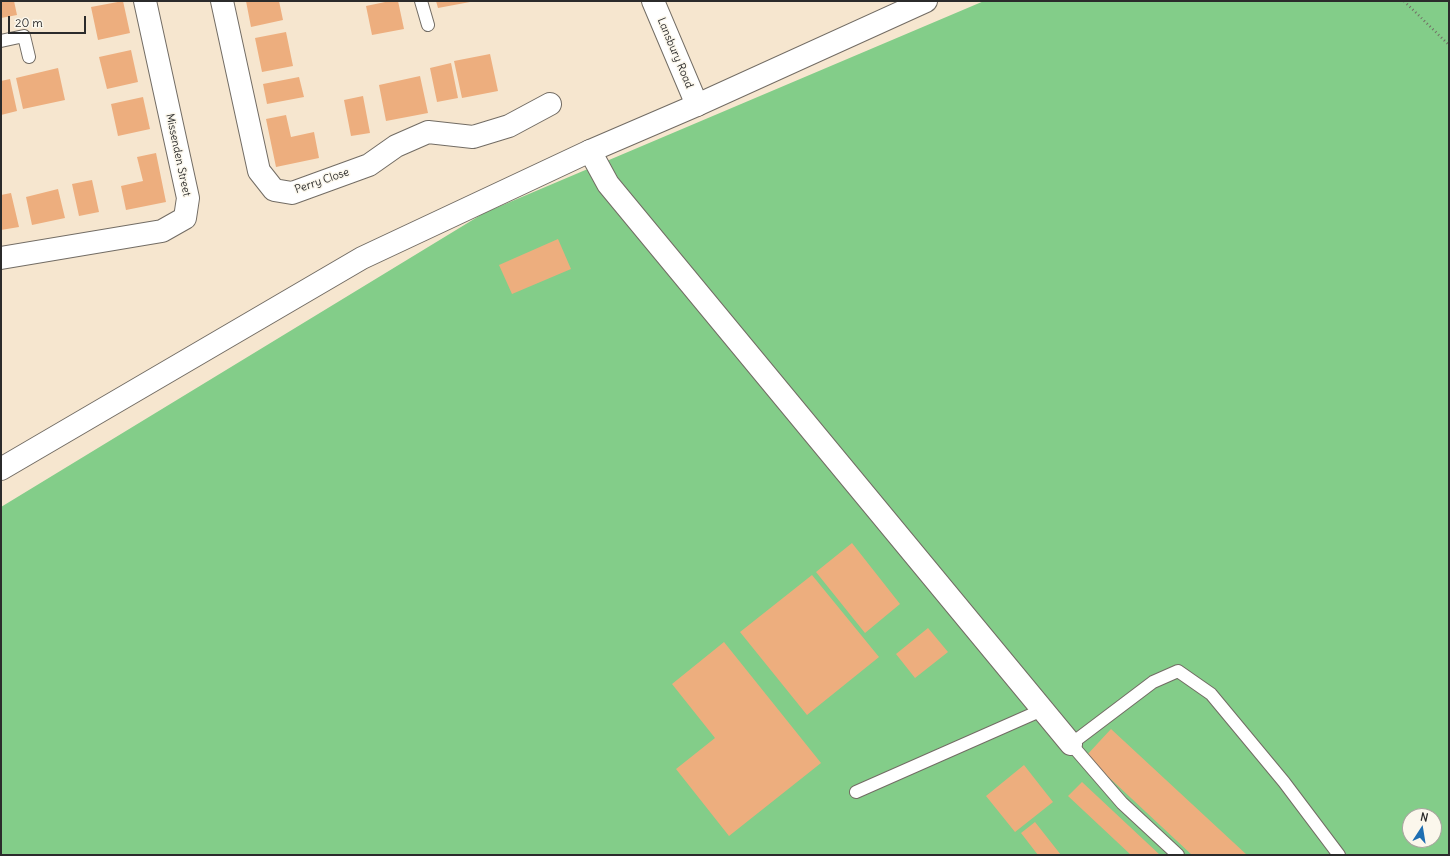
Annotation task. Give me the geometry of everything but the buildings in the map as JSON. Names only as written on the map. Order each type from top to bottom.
[{"type":"street","name":"Missenden Street","points":[[1,258],[162,231],[185,218],[188,198],[145,1]]},
{"type":"street","name":"Perry Close","points":[[222,1],[259,171],[274,190],[292,193],[369,165],[396,146],[428,132],[457,136],[478,136],[509,126],[550,104]]},
{"type":"street","name":"Lansbury Road","points":[[653,1],[697,105]]},
{"type":"street","points":[[1,469],[362,258],[590,151],[697,105],[926,1]]},
{"type":"street","points":[[590,151],[608,184],[1070,744]]},
{"type":"lane","points":[[421,1],[428,25]]},
{"type":"lane","points":[[1,41],[24,36],[29,57]]},
{"type":"lane","points":[[1178,855],[1122,802],[1070,744],[1152,682],[1178,671],[1211,694],[1284,782],[1339,855]]},
{"type":"lane","points":[[856,792],[1042,710]]},
{"type":"path","points":[[1404,1],[1449,45]]},
{"type":"green space","points":[[984,1],[1449,1],[1449,855],[1,855],[1,507],[484,213]]}]
